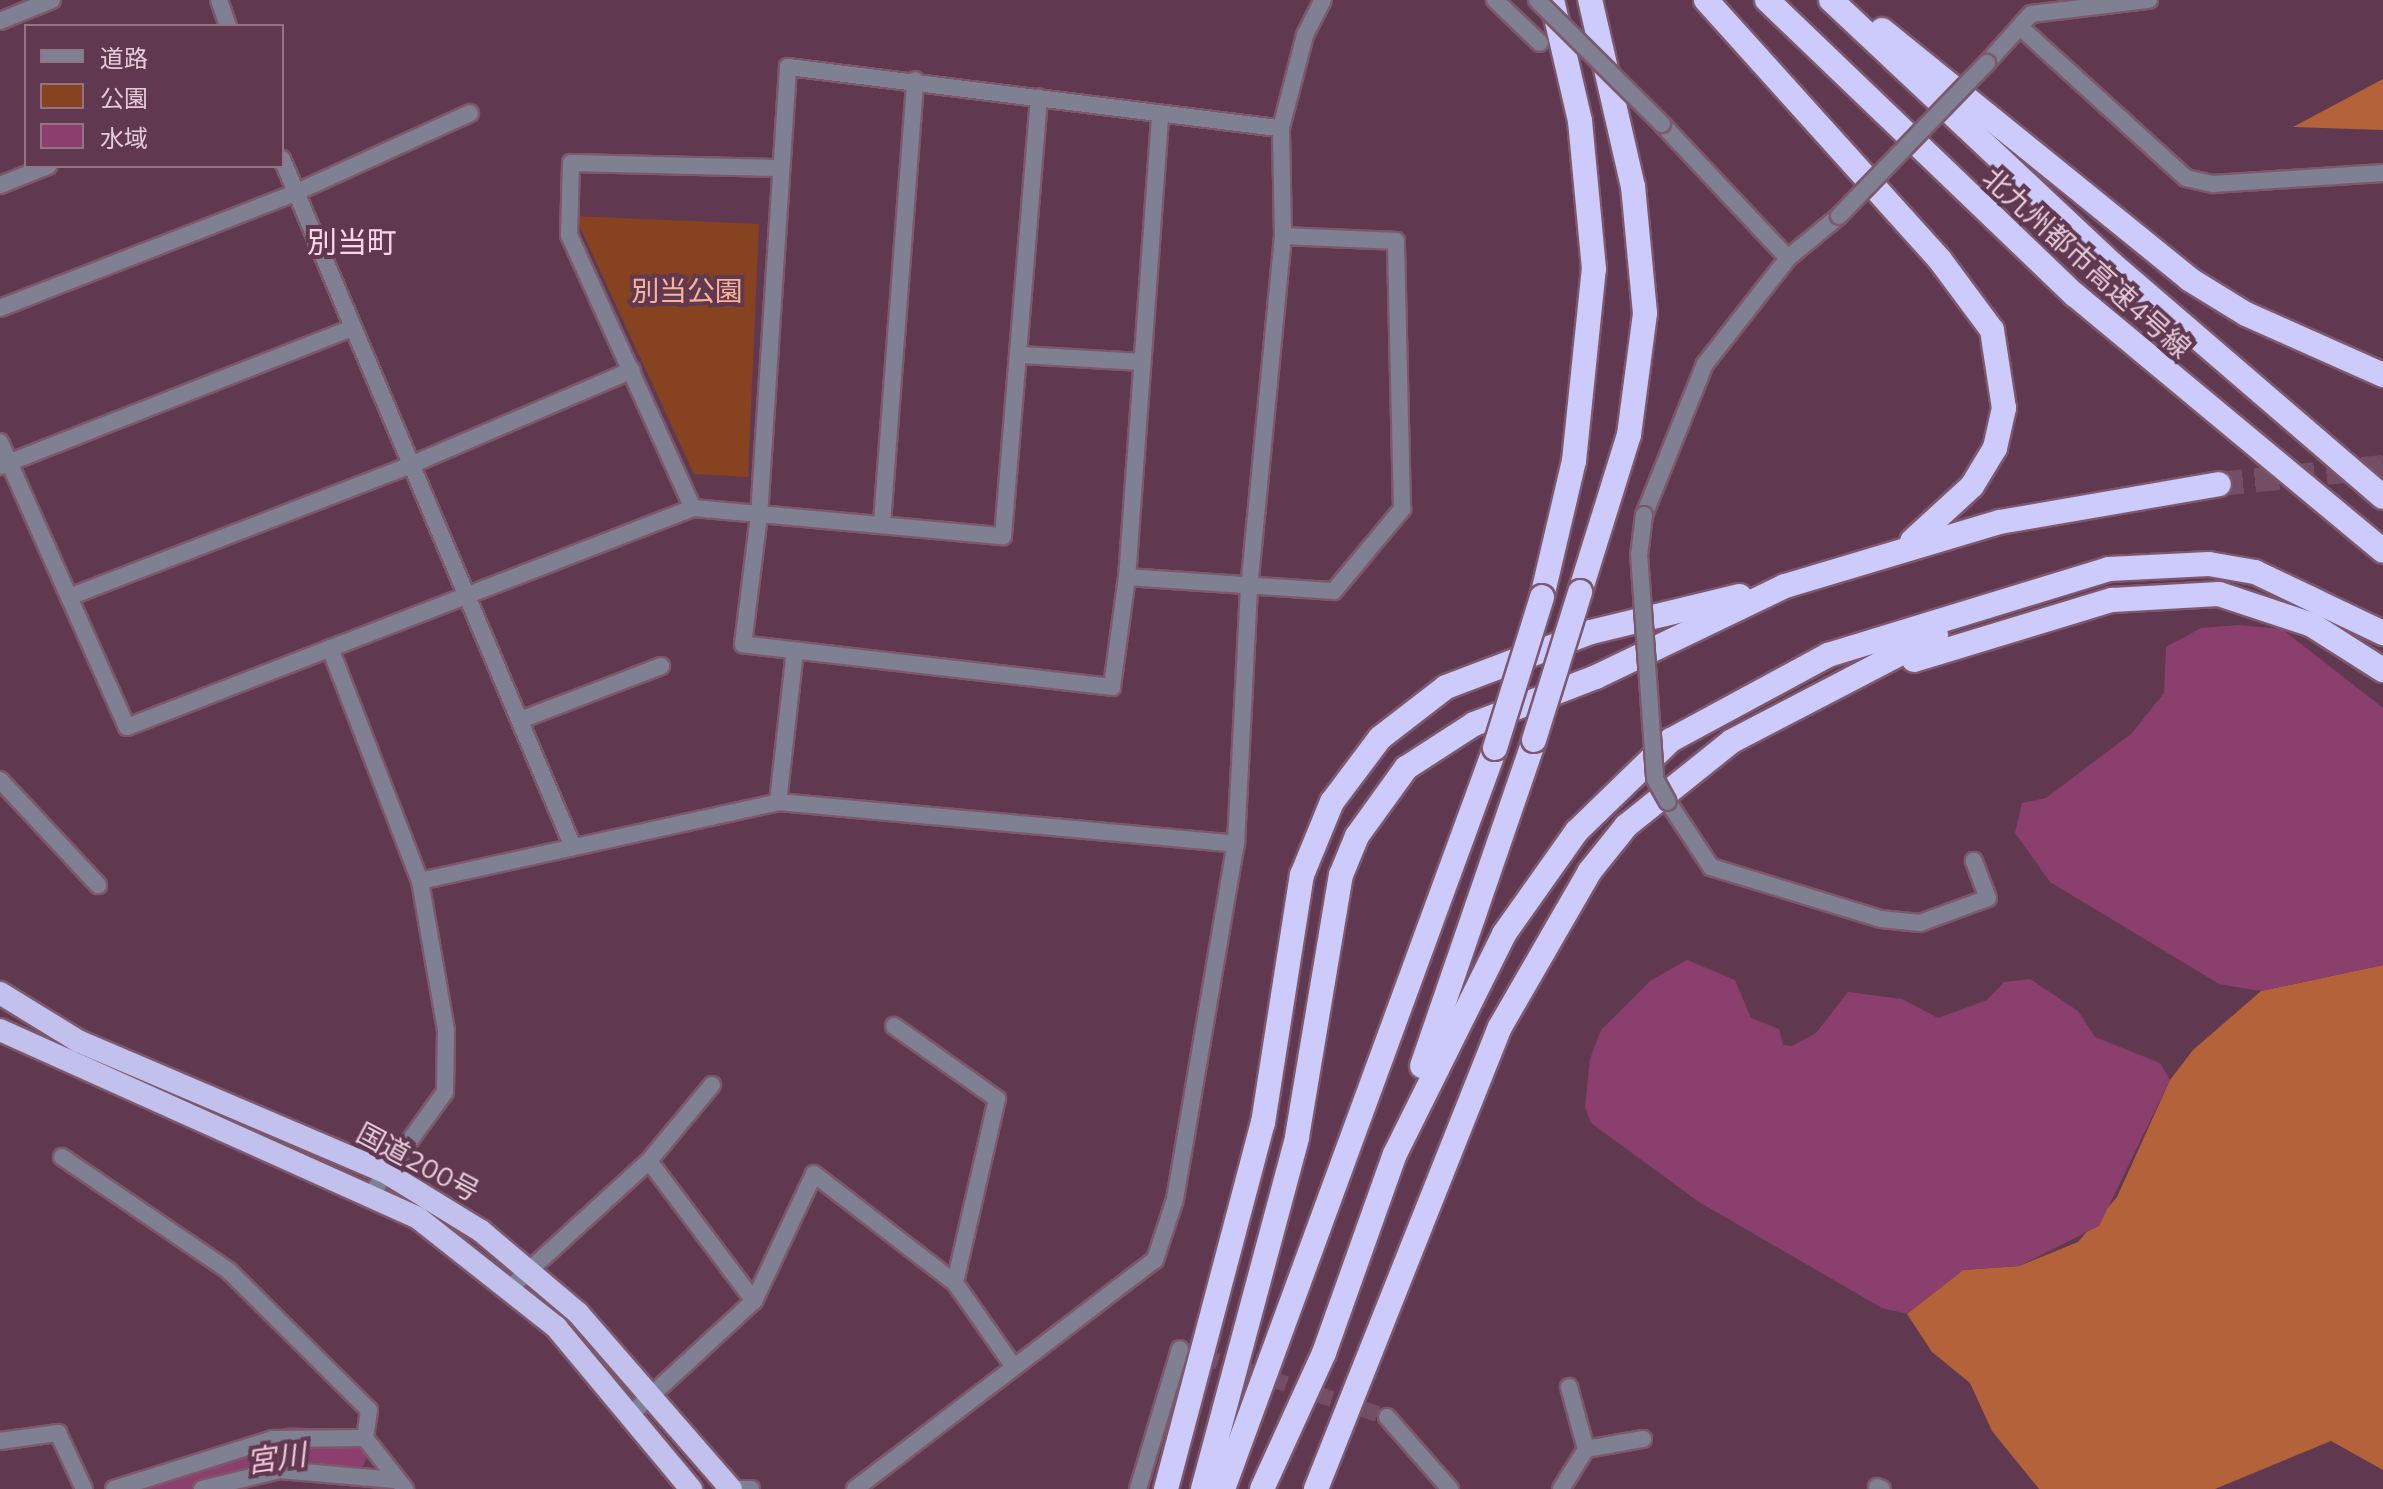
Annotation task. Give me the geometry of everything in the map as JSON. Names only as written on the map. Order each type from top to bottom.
[{"type":"highway","points":[[1223,1489],[1495,748],[1542,597],[1574,461],[1594,269],[1580,121],[1552,0]]},
{"type":"highway","points":[[1324,1353],[1534,740],[1629,435],[1645,313],[1633,187],[1590,0]]},
{"type":"highway","points":[[1706,0],[1940,260],[1992,330],[2004,408],[1995,448],[1972,486],[1904,547]]},
{"type":"highway","name":"北九州都市高速4号線","points":[[1767,0],[2075,295],[2383,551]]},
{"type":"highway","name":"北九州都市高速4号線","points":[[1831,0],[2112,264],[2383,497]]},
{"type":"highway","points":[[1847,0],[2178,271],[2246,314],[2383,375]]},
{"type":"highway","points":[[1166,1489],[1247,1195],[1302,875],[1353,769],[1411,711],[1484,669],[1591,632],[1785,586],[1904,547],[2000,522],[2219,484]]},
{"type":"highway","points":[[1262,1489],[1324,1353],[1395,1154],[1458,1021],[1539,881],[1621,786],[1719,709],[1828,655],[2057,581],[2161,564],[2255,572],[2383,633]]},
{"type":"highway","points":[[1316,1489],[1500,1027],[1557,920],[1626,826],[1678,778],[1780,710],[1948,630],[2161,564]]},
{"type":"highway","points":[[1203,1489],[1297,1137],[1331,914],[1357,836],[1378,802],[1439,741],[1785,586]]},
{"type":"highway","points":[[1830,686],[2065,611],[2162,593],[2263,605],[2383,670]]},
{"type":"highway","name":"国道200号","points":[[0,993],[78,1041],[385,1172],[529,1268],[651,1396],[727,1488]]},
{"type":"highway","name":"国道200号","points":[[0,1030],[54,1060],[372,1193],[512,1286],[631,1414],[691,1489]]},
{"type":"street","points":[[0,21],[52,0]]},
{"type":"street","points":[[219,0],[227,24]]},
{"type":"street","points":[[855,1489],[1012,1364],[1155,1260],[1175,1199],[1236,844],[1249,589],[1283,236],[1281,128],[1305,35],[1323,0]]},
{"type":"street","points":[[1495,0],[1540,43]]},
{"type":"street","points":[[1537,0],[1662,124],[1788,258]]},
{"type":"street","points":[[1974,861],[1988,898],[1920,923],[1881,919],[1711,867],[1655,779],[1639,554],[1644,515],[1705,364],[1788,258],[1839,216],[2031,14],[2149,0]]},
{"type":"street","points":[[2020,27],[2186,178],[2213,184],[2383,173]]},
{"type":"street","points":[[1160,118],[1127,577],[1112,687],[743,644],[759,516],[778,168],[788,67],[1039,97],[1160,118],[1281,128]]},
{"type":"street","points":[[882,523],[915,80]]},
{"type":"street","points":[[0,442],[4,464],[69,597],[127,727],[467,591],[693,508],[1003,536],[1021,355],[1039,97]]},
{"type":"street","points":[[0,308],[297,192],[470,113]]},
{"type":"street","points":[[284,163],[352,328],[523,719],[573,847]]},
{"type":"street","points":[[693,508],[569,235],[571,163],[778,168]]},
{"type":"street","points":[[0,185],[43,168]]},
{"type":"street","points":[[1127,577],[1249,589],[1334,591],[1402,509],[1396,241],[1283,236]]},
{"type":"street","points":[[4,464],[352,328]]},
{"type":"street","points":[[1021,355],[1142,362]]},
{"type":"street","points":[[69,597],[413,464],[632,370]]},
{"type":"street","points":[[330,648],[420,881],[446,1030],[445,1092],[372,1193]]},
{"type":"street","points":[[778,802],[795,651]]},
{"type":"street","points":[[523,719],[661,666]]},
{"type":"street","points":[[0,780],[98,885]]},
{"type":"street","points":[[420,881],[778,802],[1236,844]]},
{"type":"street","points":[[894,1026],[997,1099],[955,1283]]},
{"type":"street","points":[[512,1286],[649,1161],[712,1085]]},
{"type":"street","points":[[62,1157],[229,1271],[369,1410],[365,1438],[400,1484]]},
{"type":"street","points":[[649,1161],[754,1301]]},
{"type":"street","points":[[631,1414],[754,1301],[814,1174],[955,1283],[1012,1364]]},
{"type":"street","points":[[1138,1489],[1180,1349]]},
{"type":"street","points":[[1561,1489],[1586,1449],[1569,1387]]},
{"type":"street","points":[[1387,1417],[1450,1489]]},
{"type":"street","points":[[0,1441],[58,1433],[84,1489]]},
{"type":"street","points":[[114,1489],[273,1439],[365,1438]]},
{"type":"street","points":[[1586,1449],[1643,1439]]},
{"type":"street","points":[[202,1489],[280,1470],[400,1484]]},
{"type":"street","points":[[727,1488],[751,1489]]},
{"type":"green space","name":"別当公園","points":[[575,216],[759,224],[748,477],[694,474]]},
{"type":"shaded area","points":[[2383,79],[2383,130],[2293,127]]},
{"type":"shaded area","points":[[2383,965],[2383,1470],[2331,1441],[2215,1489],[2039,1489],[1992,1431],[1970,1383],[1932,1352],[1907,1314],[1963,1270],[2019,1266],[2078,1242],[2117,1197],[2170,1080],[2193,1050],[2261,991]]},
{"type":"water","points":[[2239,625],[2282,629],[2383,708],[2383,965],[2261,991],[2219,984],[2050,882],[2015,833],[2022,803],[2046,798],[2131,734],[2164,693],[2166,647],[2201,628]]},
{"type":"water","points":[[1687,960],[1735,980],[1751,1018],[1779,1029],[1783,1045],[1792,1046],[1816,1033],[1848,992],[1902,999],[1938,1018],[1987,1000],[2004,982],[2030,979],[2078,1011],[2095,1037],[2160,1063],[2170,1080],[2099,1226],[2019,1266],[1963,1270],[1907,1314],[1882,1308],[1699,1202],[1591,1123],[1585,1107],[1590,1059],[1601,1030],[1650,981]]},
{"type":"waterway","name":"宮川","points":[[165,1489],[291,1450],[344,1453]]},
{"type":"tunnel","points":[[2219,484],[2383,467]]},
{"type":"tunnel","points":[[1180,1349],[1387,1417]]},
{"type":"district","name":"別当町","points":[[352,242]]}]
